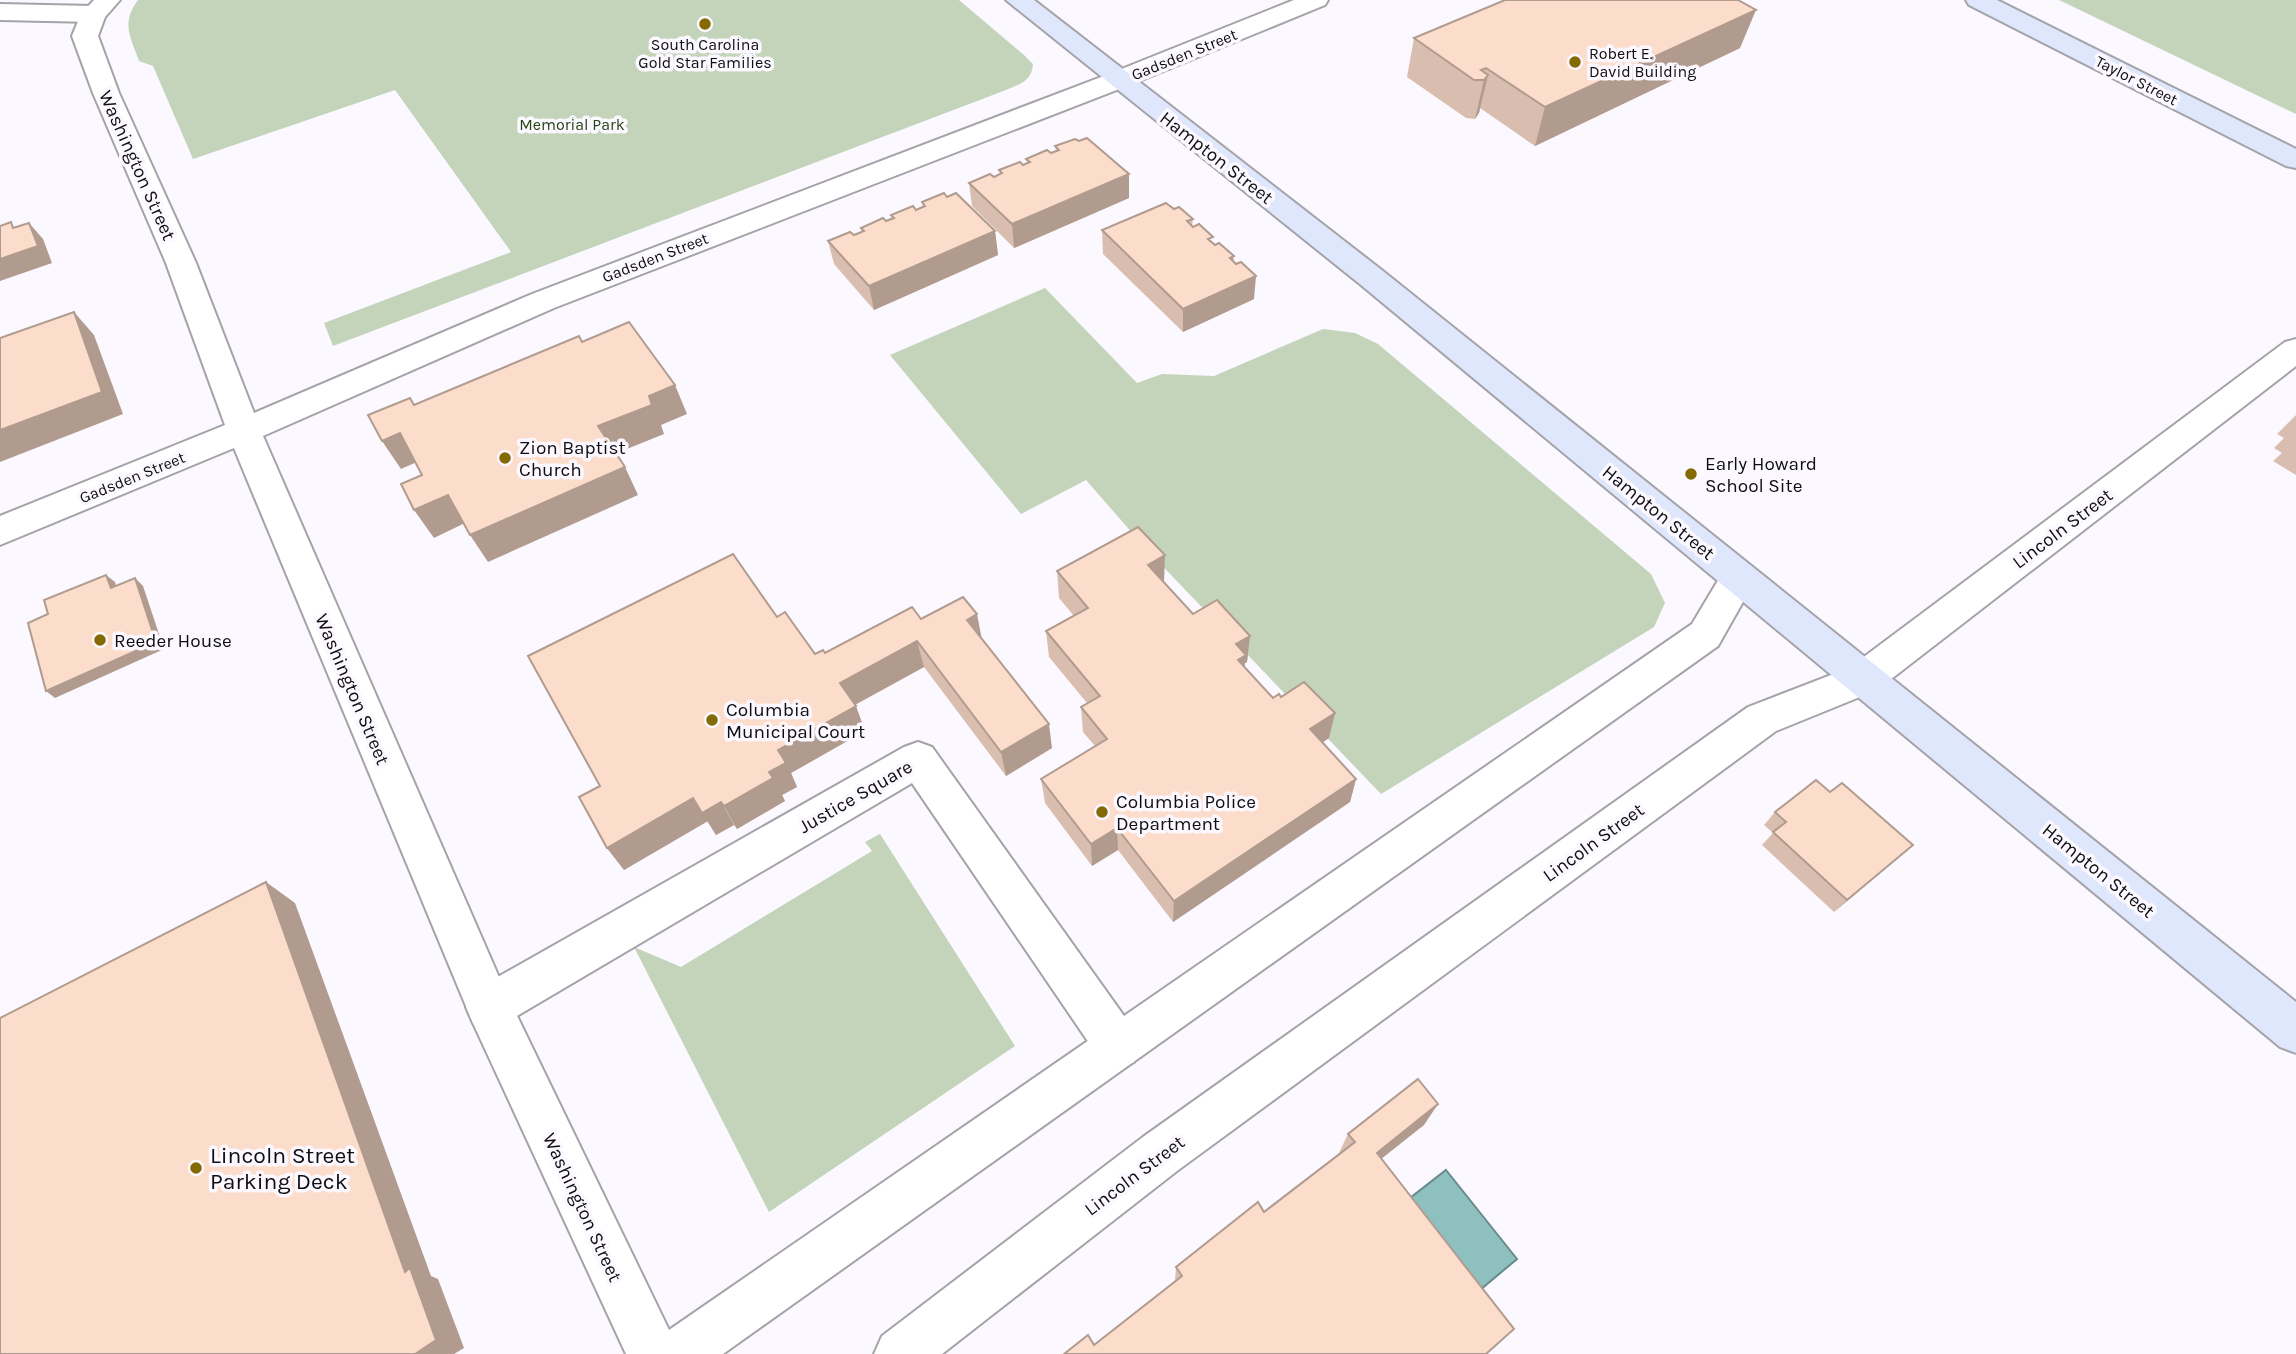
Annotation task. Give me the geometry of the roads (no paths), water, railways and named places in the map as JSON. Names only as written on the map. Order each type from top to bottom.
[{"type":"main road","name":"Hampton Street","points":[[1018,0],[1372,278],[2296,1031]]},
{"type":"main road","name":"Taylor Street","points":[[1978,0],[2296,159]]},
{"type":"street","name":"Gadsden Street","points":[[0,531],[244,431],[555,296],[1118,80],[1316,0]]},
{"type":"street","points":[[0,12],[101,7]]},
{"type":"street","name":"Washington Street","points":[[101,7],[85,36],[102,82],[181,263],[244,431],[489,1007],[653,1354]]},
{"type":"street","name":"Lincoln Street","points":[[900,1354],[1160,1154],[1762,719],[1863,679],[2296,350]]},
{"type":"street","points":[[679,1354],[1705,635],[1739,577]]},
{"type":"street","name":"Justice Square","points":[[489,1007],[918,760],[1118,1046]]},
{"type":"water","points":[[1446,1170],[1517,1259],[1480,1290],[1410,1198]]},
{"type":"place","name":"South Carolina Gold Star Families","points":[[705,24]]},
{"type":"place","name":"Robert E. David Building","points":[[1575,62]]},
{"type":"place","name":"Zion Baptist Church","points":[[505,458]]},
{"type":"place","name":"Early Howard School Site","points":[[1691,474]]},
{"type":"place","name":"Reeder House","points":[[100,640]]},
{"type":"place","name":"Columbia Municipal Court","points":[[712,720]]},
{"type":"place","name":"Columbia Police Department","points":[[1102,812]]},
{"type":"place","name":"Lincoln Street Parking Deck","points":[[196,1168]]},
{"type":"park label","name":"Memorial Park","points":[[572,124]]}]
